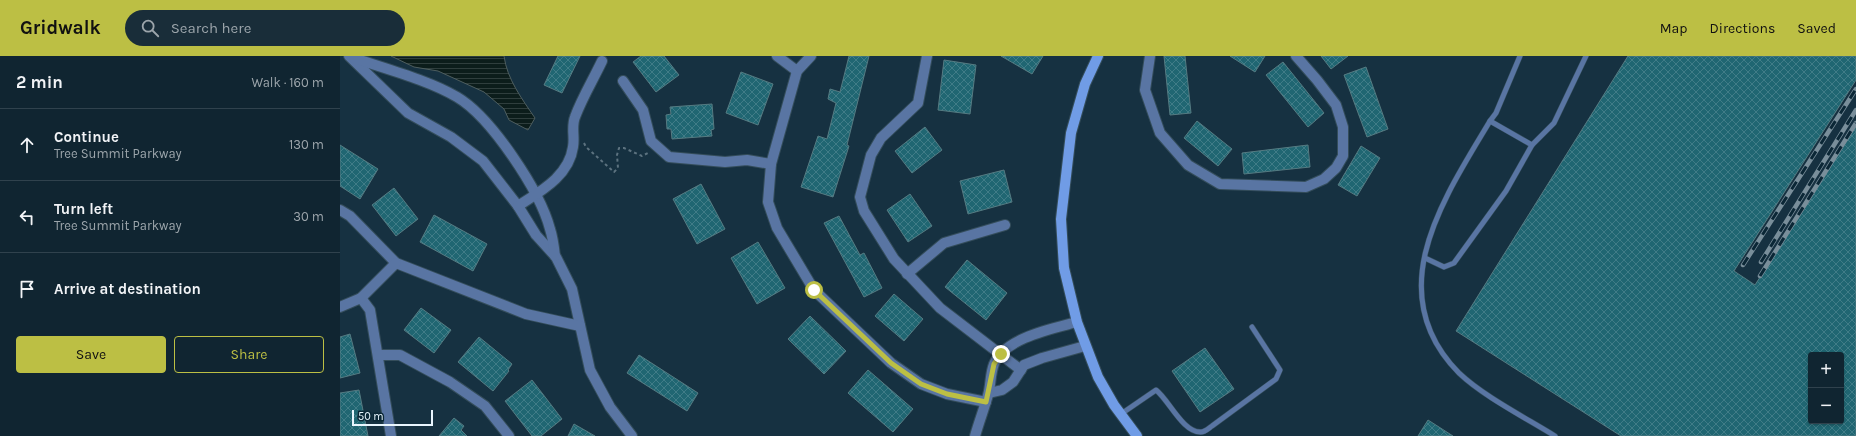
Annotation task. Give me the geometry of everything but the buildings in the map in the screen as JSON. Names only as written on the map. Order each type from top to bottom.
[{"type":"street","points":[[350,56],[424,83],[461,100],[488,123],[535,195],[550,229],[556,257],[572,289],[590,370],[610,407],[632,436]]},
{"type":"street","points":[[350,56],[408,113],[451,136],[483,161],[518,206],[536,235],[556,257]]},
{"type":"street","points":[[777,56],[797,71]]},
{"type":"street","points":[[811,56],[797,71],[771,164],[768,202],[777,228],[814,290],[891,363],[921,384],[947,394],[987,397],[1002,390],[1013,382],[1024,366],[1042,358],[1085,346]]},
{"type":"street","points":[[927,56],[918,103],[881,138],[871,155],[860,197],[864,211],[894,259],[940,308],[1021,370]]},
{"type":"street","points":[[1098,56],[1085,84],[1071,133],[1060,219],[1064,268],[1076,322],[1098,377],[1121,414],[1137,436]]},
{"type":"street","points":[[1150,56],[1145,90],[1160,133],[1188,165],[1220,184],[1306,187],[1324,180],[1336,168],[1343,156],[1343,127],[1336,105],[1296,56]]},
{"type":"street","points":[[518,206],[535,195],[564,171],[571,158],[574,145],[572,132],[574,118],[602,61]]},
{"type":"street","points":[[623,81],[643,110],[651,141],[669,157],[725,162],[747,160],[771,164]]},
{"type":"street","points":[[340,210],[350,216],[396,263],[526,314],[580,326]]},
{"type":"street","points":[[907,274],[944,243],[1005,225]]},
{"type":"street","points":[[340,307],[361,298],[396,263]]},
{"type":"street","points":[[361,298],[370,310],[392,436]]},
{"type":"street","points":[[975,436],[987,397],[994,364],[1001,354],[1010,346],[1032,335],[1076,322]]},
{"type":"street","points":[[378,355],[400,355],[450,382],[484,406],[509,436]]},
{"type":"lane","points":[[1520,56],[1496,113],[1490,120],[1448,192],[1432,228],[1422,271],[1422,297],[1424,315],[1429,329],[1444,355],[1459,373],[1478,389],[1555,436]]},
{"type":"lane","points":[[1425,258],[1444,267],[1454,263],[1506,191],[1532,145],[1554,122],[1586,56]]},
{"type":"lane","points":[[1490,120],[1532,145]]},
{"type":"lane","points":[[1121,414],[1156,390],[1162,394],[1187,427],[1193,431],[1203,432],[1276,379],[1280,370],[1252,327]]},
{"type":"path","points":[[583,141],[586,147],[614,172],[618,168],[617,155],[619,148],[624,148],[642,156],[658,148]]},
{"type":"shaded area","points":[[391,56],[504,56],[508,73],[512,81],[535,118],[528,130],[509,120],[504,109],[484,92],[438,71],[414,67]]},
{"type":"railway","points":[[1743,265],[1856,89]]},
{"type":"railway","points":[[1761,262],[1856,110]]},
{"type":"railway","points":[[1760,276],[1856,123]]},
{"type":"route","points":[[814,290],[891,363],[921,384],[947,394],[986,402],[994,364],[1001,354]]}]
